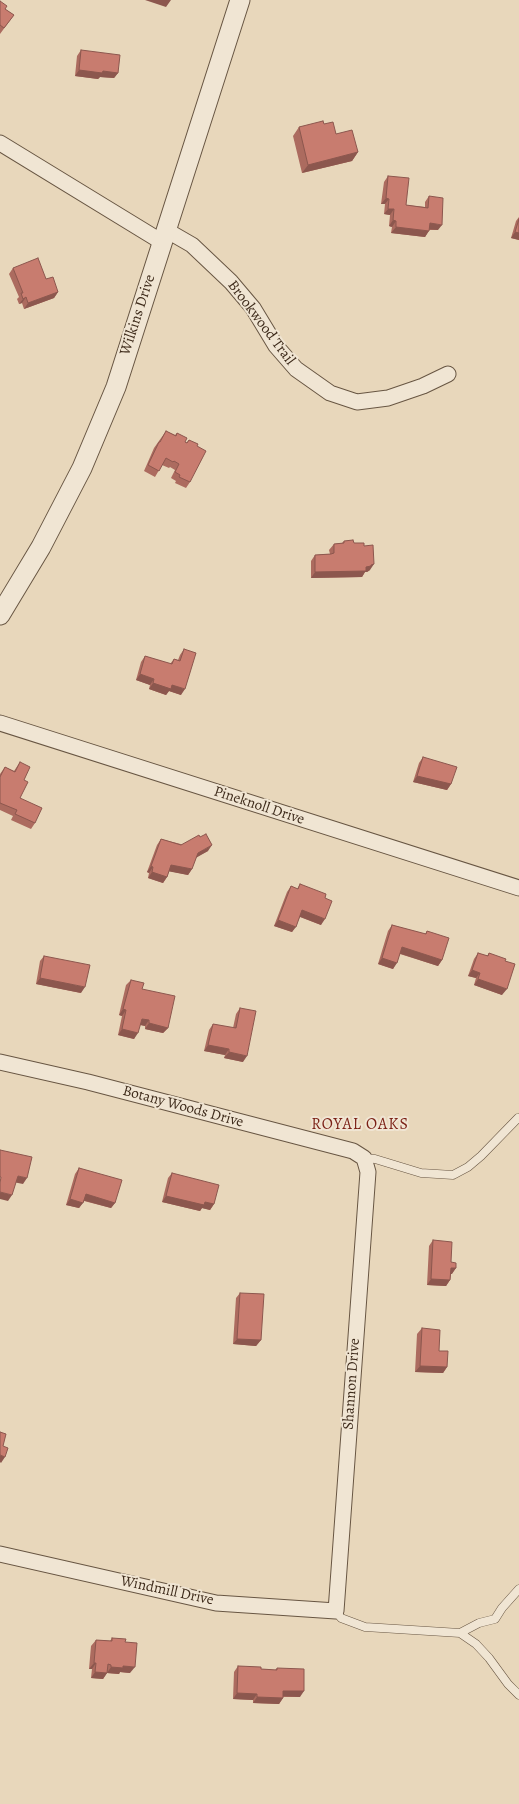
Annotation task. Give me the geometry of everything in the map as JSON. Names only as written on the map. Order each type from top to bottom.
[{"type":"street","name":"Wilkins Drive","points":[[0,615],[41,548],[82,468],[116,387],[240,0]]},
{"type":"street","name":"Brookwood Trail","points":[[0,143],[164,236],[192,245],[230,282],[253,308],[276,346],[296,369],[330,394],[357,402],[388,398],[423,386],[448,374]]},
{"type":"street","name":"Pineknoll Drive","points":[[0,723],[519,888]]},
{"type":"street","name":"Botany Woods Drive","points":[[0,1062],[88,1082],[353,1151],[364,1158]]},
{"type":"street","name":"Shannon Drive","points":[[336,1611],[368,1172],[364,1158]]},
{"type":"street","name":"Windmill Drive","points":[[0,1554],[216,1603],[336,1611]]},
{"type":"lane","points":[[364,1158],[375,1159],[421,1173],[453,1175],[468,1167],[481,1156],[518,1118]]},
{"type":"lane","points":[[460,1633],[479,1623],[494,1620],[519,1589]]},
{"type":"lane","points":[[336,1611],[341,1618],[365,1627],[460,1633],[476,1644],[519,1695]]},
{"type":"building","points":[[0,1],[7,6],[5,9],[14,15],[4,28],[0,25]]},
{"type":"building","points":[[81,50],[120,55],[118,73],[79,70]]},
{"type":"building","points":[[323,121],[324,124],[333,122],[336,134],[352,130],[358,152],[308,165],[299,127]]},
{"type":"building","points":[[388,176],[409,178],[406,205],[428,208],[429,196],[443,198],[442,225],[430,223],[429,231],[396,227],[396,221],[393,220],[394,209],[388,209],[389,199],[386,198]]},
{"type":"building","points":[[519,219],[519,233],[515,232]]},
{"type":"building","points":[[38,258],[46,279],[53,277],[58,292],[28,303],[26,297],[23,299],[21,293],[23,293],[13,268]]},
{"type":"building","points":[[166,431],[176,436],[177,433],[187,438],[185,442],[187,443],[189,440],[198,444],[197,446],[206,451],[190,482],[179,477],[180,475],[175,472],[179,464],[174,461],[166,458],[159,471],[148,465]]},
{"type":"building","points":[[353,540],[354,543],[364,543],[364,546],[373,545],[374,564],[366,567],[366,571],[315,572],[315,555],[334,553],[334,544]]},
{"type":"building","points":[[184,649],[196,653],[185,689],[172,685],[171,689],[153,683],[154,679],[140,674],[145,656],[172,664],[174,659],[180,661]]},
{"type":"building","points":[[423,757],[457,767],[451,784],[417,776]]},
{"type":"building","points":[[20,762],[30,767],[24,780],[28,782],[20,798],[42,808],[35,823],[15,814],[17,810],[0,803],[0,777],[5,767],[15,772]]},
{"type":"building","points":[[206,834],[212,845],[198,853],[192,869],[171,865],[167,877],[152,872],[153,867],[151,866],[161,839],[181,845],[199,835],[200,837]]},
{"type":"building","points":[[300,884],[326,894],[325,898],[332,901],[325,919],[302,910],[296,927],[278,920],[291,886],[298,889]]},
{"type":"building","points":[[392,925],[426,934],[427,931],[449,938],[442,960],[402,947],[397,963],[382,958]]},
{"type":"building","points":[[478,953],[488,956],[489,953],[515,964],[507,989],[478,979],[480,973],[472,970]]},
{"type":"building","points":[[44,956],[90,965],[85,987],[40,978]]},
{"type":"building","points":[[131,980],[144,983],[142,989],[175,996],[168,1028],[142,1019],[138,1033],[122,1029],[126,1010],[123,1009]]},
{"type":"building","points":[[240,1008],[256,1011],[247,1056],[229,1052],[229,1049],[208,1045],[213,1024],[236,1028]]},
{"type":"building","points":[[0,1150],[32,1157],[27,1178],[18,1176],[12,1195],[0,1192]]},
{"type":"building","points":[[79,1168],[122,1180],[115,1203],[86,1194],[83,1203],[70,1199]]},
{"type":"building","points":[[172,1173],[219,1185],[214,1204],[205,1202],[204,1205],[166,1196]]},
{"type":"building","points":[[433,1240],[452,1242],[451,1262],[456,1263],[456,1268],[451,1268],[450,1280],[431,1279]]},
{"type":"building","points":[[240,1293],[264,1294],[261,1340],[237,1339]]},
{"type":"building","points":[[422,1328],[440,1330],[439,1351],[448,1351],[447,1367],[420,1366]]},
{"type":"building","points":[[0,1432],[6,1434],[3,1446],[8,1448],[5,1457],[0,1455]]},
{"type":"building","points":[[112,1638],[126,1639],[125,1642],[137,1643],[135,1667],[111,1667],[108,1664],[107,1673],[95,1672],[96,1640],[112,1641]]},
{"type":"building","points":[[238,1666],[277,1670],[277,1668],[304,1669],[304,1691],[283,1691],[283,1698],[257,1697],[257,1694],[237,1693]]},
{"type":"district","name":"ROYAL OAKS","points":[[360,1125]]}]
